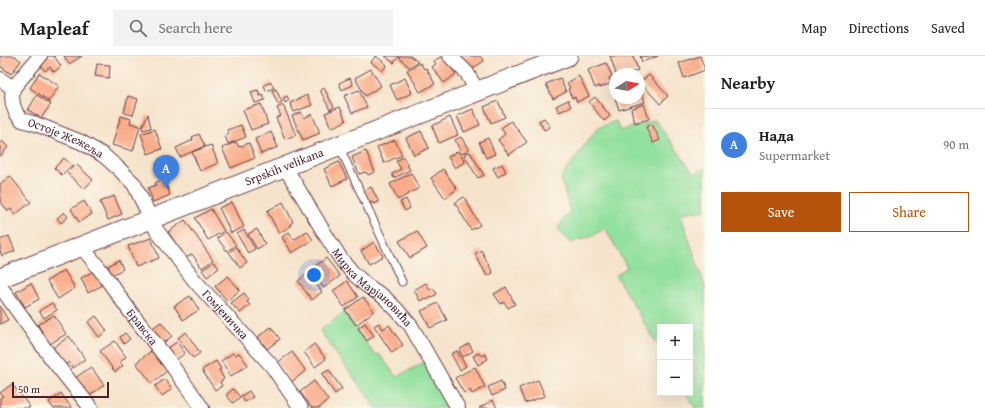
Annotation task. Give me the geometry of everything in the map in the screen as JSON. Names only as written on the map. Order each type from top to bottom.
[{"type":"main road","name":"Srpskih velikana","points":[[0,278],[568,56]]},
{"type":"street","points":[[0,79],[13,88],[40,56]]},
{"type":"street","points":[[450,56],[467,73],[477,91]]},
{"type":"street","name":"Остоје Жежеља","points":[[13,88],[13,105],[16,113],[22,120],[47,128],[81,142],[103,155],[134,184],[152,219]]},
{"type":"street","name":"Мирка Марјановића","points":[[285,166],[341,259],[366,285],[384,297],[411,326],[458,408]]},
{"type":"street","name":"Гомјеничка","points":[[152,219],[157,230],[195,281],[272,366],[301,408]]},
{"type":"street","name":"Бравска","points":[[82,247],[168,360],[202,408]]},
{"type":"street","points":[[0,286],[52,359],[91,408]]},
{"type":"lane","points":[[339,146],[402,282]]},
{"type":"green space","points":[[655,120],[694,174],[705,168],[705,210],[680,213],[705,287],[705,408],[695,408],[688,396],[693,396],[693,324],[657,324],[657,344],[616,276],[627,267],[605,228],[594,235],[570,243],[558,228],[570,211],[561,178],[598,128],[616,121],[620,131]]},
{"type":"green space","points":[[344,312],[374,354],[380,355],[396,377],[427,361],[454,408],[376,408],[320,331]]},
{"type":"building","points":[[1,56],[15,56],[21,61],[11,74],[0,66]]},
{"type":"building","points":[[48,56],[54,56],[61,66],[54,72],[50,67],[45,71],[39,62]]},
{"type":"building","points":[[64,56],[82,56],[69,64]]},
{"type":"building","points":[[376,56],[387,65],[382,71],[371,62]]},
{"type":"building","points":[[385,56],[399,56],[394,63]]},
{"type":"building","points":[[401,56],[410,56],[418,62],[409,67],[399,58]]},
{"type":"building","points":[[442,56],[456,74],[444,83],[432,67],[436,64],[434,61]]},
{"type":"building","points":[[460,56],[480,56],[484,61],[469,71]]},
{"type":"building","points":[[610,56],[633,56],[637,68],[614,68]]},
{"type":"building","points":[[640,56],[658,56],[642,62]]},
{"type":"building","points":[[700,56],[705,70],[684,78],[679,63]]},
{"type":"building","points":[[420,63],[424,69],[426,68],[435,84],[420,92],[407,70]]},
{"type":"building","points":[[606,63],[609,70],[609,84],[600,88],[599,86],[595,88],[588,70]]},
{"type":"building","points":[[97,64],[110,65],[109,78],[95,76]]},
{"type":"building","points":[[371,69],[381,86],[365,96],[355,78]]},
{"type":"building","points":[[39,73],[59,86],[49,101],[30,88]]},
{"type":"building","points":[[649,75],[668,96],[660,104],[645,88],[645,78]]},
{"type":"building","points":[[579,76],[589,96],[577,102],[575,97],[572,98],[568,89],[570,88],[567,83]]},
{"type":"building","points":[[350,78],[353,85],[342,90],[339,83]]},
{"type":"building","points":[[405,78],[412,93],[397,100],[390,85]]},
{"type":"building","points":[[560,78],[566,92],[553,99],[546,84]]},
{"type":"building","points":[[271,82],[274,88],[266,91],[264,85]]},
{"type":"building","points":[[324,88],[334,107],[330,110],[320,90]]},
{"type":"building","points":[[276,89],[282,102],[278,104],[272,91]]},
{"type":"building","points":[[258,90],[260,96],[263,95],[265,100],[255,103],[251,92]]},
{"type":"building","points":[[359,90],[367,107],[352,113],[344,96]]},
{"type":"building","points":[[37,95],[51,104],[41,118],[28,110]]},
{"type":"building","points":[[307,95],[312,105],[294,112],[290,103]]},
{"type":"building","points":[[128,96],[138,99],[133,115],[124,113]]},
{"type":"building","points":[[287,96],[289,100],[285,103],[283,98]]},
{"type":"building","points":[[595,97],[610,116],[604,121],[589,102]]},
{"type":"building","points":[[568,100],[571,107],[559,112],[556,106]]},
{"type":"building","points":[[498,101],[505,117],[491,123],[484,107]]},
{"type":"building","points":[[261,104],[268,124],[251,130],[243,110]]},
{"type":"building","points":[[617,104],[638,104],[619,110]]},
{"type":"building","points":[[644,104],[649,119],[635,123],[631,109]]},
{"type":"building","points":[[283,105],[296,135],[285,139],[276,118],[281,116],[277,108]]},
{"type":"building","points":[[340,107],[346,121],[331,128],[325,113]]},
{"type":"building","points":[[473,109],[480,125],[464,132],[457,116]]},
{"type":"building","points":[[301,112],[304,118],[312,114],[320,133],[303,140],[292,116]]},
{"type":"building","points":[[148,114],[151,128],[143,130],[142,127]]},
{"type":"building","points":[[121,116],[131,119],[130,123],[140,126],[133,151],[112,145]]},
{"type":"building","points":[[450,117],[458,135],[439,143],[432,126]]},
{"type":"building","points":[[544,118],[550,127],[544,130],[539,121]]},
{"type":"building","points":[[511,121],[527,142],[509,155],[498,140],[505,134],[501,128]]},
{"type":"building","points":[[652,124],[660,140],[653,143],[646,127]]},
{"type":"building","points":[[241,125],[246,137],[228,144],[225,136],[229,134],[227,130]]},
{"type":"building","points":[[155,129],[162,149],[148,154],[141,134]]},
{"type":"building","points":[[421,131],[429,148],[414,155],[406,138]]},
{"type":"building","points":[[271,132],[278,147],[261,154],[255,139]]},
{"type":"building","points":[[199,134],[205,146],[180,157],[176,148],[193,140],[192,137]]},
{"type":"building","points":[[461,137],[469,150],[462,154],[455,140]]},
{"type":"building","points":[[488,138],[495,154],[486,158],[479,142]]},
{"type":"building","points":[[395,140],[402,155],[384,163],[377,147]]},
{"type":"building","points":[[2,141],[8,147],[0,157],[0,143]]},
{"type":"building","points":[[236,142],[239,147],[249,143],[255,158],[231,168],[222,148]]},
{"type":"building","points":[[211,145],[218,163],[200,171],[192,152]]},
{"type":"building","points":[[366,151],[375,172],[368,175],[366,172],[359,174],[352,157]]},
{"type":"building","points":[[458,151],[465,162],[455,168],[448,157]]},
{"type":"building","points":[[470,152],[484,175],[478,178],[464,155]]},
{"type":"building","points":[[403,157],[410,170],[394,178],[392,174],[401,169],[396,161]]},
{"type":"building","points":[[64,158],[72,165],[62,175],[54,168]]},
{"type":"building","points":[[339,162],[347,179],[332,186],[324,169]]},
{"type":"building","points":[[76,164],[93,180],[84,189],[67,173]]},
{"type":"building","points":[[502,164],[506,172],[498,177],[493,168]]},
{"type":"building","points":[[443,169],[457,189],[445,198],[431,178]]},
{"type":"building","points":[[411,173],[419,188],[398,200],[390,184]]},
{"type":"building","points":[[10,176],[31,202],[15,215],[11,209],[8,211],[0,201],[0,184]]},
{"type":"building","points":[[164,179],[170,195],[153,202],[148,188],[156,185],[155,183]]},
{"type":"building","points":[[371,187],[379,202],[373,204],[372,202],[368,204],[362,192]]},
{"type":"building","points":[[114,196],[122,214],[108,220],[100,202]]},
{"type":"building","points":[[464,197],[480,225],[471,230],[455,203]]},
{"type":"building","points":[[406,199],[410,208],[405,211],[400,202]]},
{"type":"building","points":[[84,201],[92,214],[79,222],[71,209]]},
{"type":"building","points":[[232,202],[244,227],[231,233],[219,208]]},
{"type":"building","points":[[283,202],[293,222],[290,224],[291,226],[279,233],[267,211]]},
{"type":"building","points":[[211,209],[224,231],[208,240],[195,218]]},
{"type":"building","points":[[64,212],[68,217],[61,223],[57,218]]},
{"type":"building","points":[[185,220],[213,260],[202,268],[192,254],[186,258],[168,232]]},
{"type":"building","points":[[257,229],[265,244],[257,249],[248,234]]},
{"type":"building","points":[[244,230],[255,249],[248,253],[237,234]]},
{"type":"building","points":[[307,231],[313,240],[292,253],[282,237],[289,232],[294,240]]},
{"type":"building","points":[[417,231],[427,248],[410,258],[399,241]]},
{"type":"building","points":[[226,232],[236,245],[227,251],[217,238]]},
{"type":"building","points":[[9,236],[15,251],[2,256],[0,251],[0,240]]},
{"type":"building","points":[[151,238],[159,258],[136,267],[128,246]]},
{"type":"building","points":[[374,242],[383,256],[369,264],[361,251]]},
{"type":"building","points":[[236,247],[247,263],[240,268],[229,252]]},
{"type":"building","points":[[481,250],[493,273],[487,276],[475,254]]},
{"type":"building","points":[[326,258],[340,276],[324,288],[318,280],[316,281],[311,274],[313,272],[311,270]]},
{"type":"building","points":[[119,260],[123,269],[112,275],[108,266]]},
{"type":"building","points":[[214,262],[219,268],[207,277],[202,270]]},
{"type":"building","points":[[64,270],[75,288],[58,299],[47,281]]},
{"type":"building","points":[[94,271],[101,286],[88,293],[81,278]]},
{"type":"building","points":[[308,273],[322,292],[312,300],[298,281]]},
{"type":"building","points":[[228,276],[240,290],[227,301],[215,286]]},
{"type":"building","points":[[347,281],[358,297],[344,307],[333,291]]},
{"type":"building","points":[[31,283],[39,299],[25,307],[16,292]]},
{"type":"building","points":[[426,283],[430,290],[433,288],[437,294],[427,300],[425,298],[420,301],[414,290]]},
{"type":"building","points":[[506,287],[515,304],[508,308],[504,302],[501,304],[494,294]]},
{"type":"building","points":[[244,293],[249,300],[247,302],[250,305],[240,313],[231,303]]},
{"type":"building","points":[[190,296],[199,310],[183,320],[174,306]]},
{"type":"building","points":[[363,297],[374,311],[356,325],[345,310]]},
{"type":"building","points":[[52,303],[57,310],[44,318],[39,311]]},
{"type":"building","points":[[438,303],[447,320],[430,328],[421,311]]},
{"type":"building","points":[[0,306],[8,320],[0,324]]},
{"type":"building","points":[[54,315],[66,334],[50,344],[38,325]]},
{"type":"building","points":[[96,316],[107,331],[99,337],[88,322]]},
{"type":"building","points":[[161,322],[172,336],[162,344],[151,329]]},
{"type":"building","points":[[365,323],[374,336],[367,341],[358,328]]},
{"type":"building","points":[[379,323],[383,329],[389,325],[403,345],[392,353],[374,326]]},
{"type":"building","points":[[271,327],[280,339],[267,349],[258,337]]},
{"type":"building","points":[[186,332],[200,353],[193,358],[178,338]]},
{"type":"building","points":[[125,333],[130,339],[124,344],[120,337]]},
{"type":"building","points":[[69,336],[85,359],[73,368],[69,362],[65,365],[53,348]]},
{"type":"building","points":[[115,341],[126,357],[120,362],[123,366],[115,372],[100,351]]},
{"type":"building","points":[[177,342],[185,353],[176,360],[168,348]]},
{"type":"building","points":[[314,344],[326,359],[315,367],[304,352]]},
{"type":"building","points":[[469,344],[473,351],[463,357],[459,350]]},
{"type":"building","points":[[151,351],[167,371],[152,383],[136,363]]},
{"type":"building","points":[[457,351],[466,366],[460,370],[451,354]]},
{"type":"building","points":[[292,352],[306,371],[291,382],[277,363]]},
{"type":"building","points":[[233,353],[235,355],[239,353],[248,365],[231,376],[221,361]]},
{"type":"building","points":[[479,353],[481,356],[485,354],[488,359],[478,365],[473,356]]},
{"type":"building","points":[[216,361],[221,369],[219,370],[224,379],[220,382],[222,386],[215,390],[202,370]]},
{"type":"building","points":[[91,367],[104,385],[88,397],[75,378]]},
{"type":"building","points":[[475,367],[485,387],[472,394],[470,390],[464,393],[455,378]]},
{"type":"building","points":[[329,370],[342,389],[335,394],[322,374]]},
{"type":"building","points":[[165,379],[172,389],[162,396],[155,386]]},
{"type":"building","points":[[538,380],[545,396],[525,403],[519,388]]},
{"type":"building","points":[[314,381],[328,400],[319,408],[312,408],[300,392]]},
{"type":"building","points":[[501,381],[505,390],[492,396],[488,387]]},
{"type":"building","points":[[12,384],[30,407],[2,408],[0,406],[0,398],[3,396],[0,393]]},
{"type":"building","points":[[233,389],[240,397],[233,403],[226,395]]},
{"type":"building","points":[[249,391],[253,397],[245,402],[241,396]]},
{"type":"building","points":[[61,393],[72,408],[53,408],[49,402]]},
{"type":"building","points":[[493,400],[497,408],[479,408]]},
{"type":"place","name":"Нада","points":[[166,188]]}]
